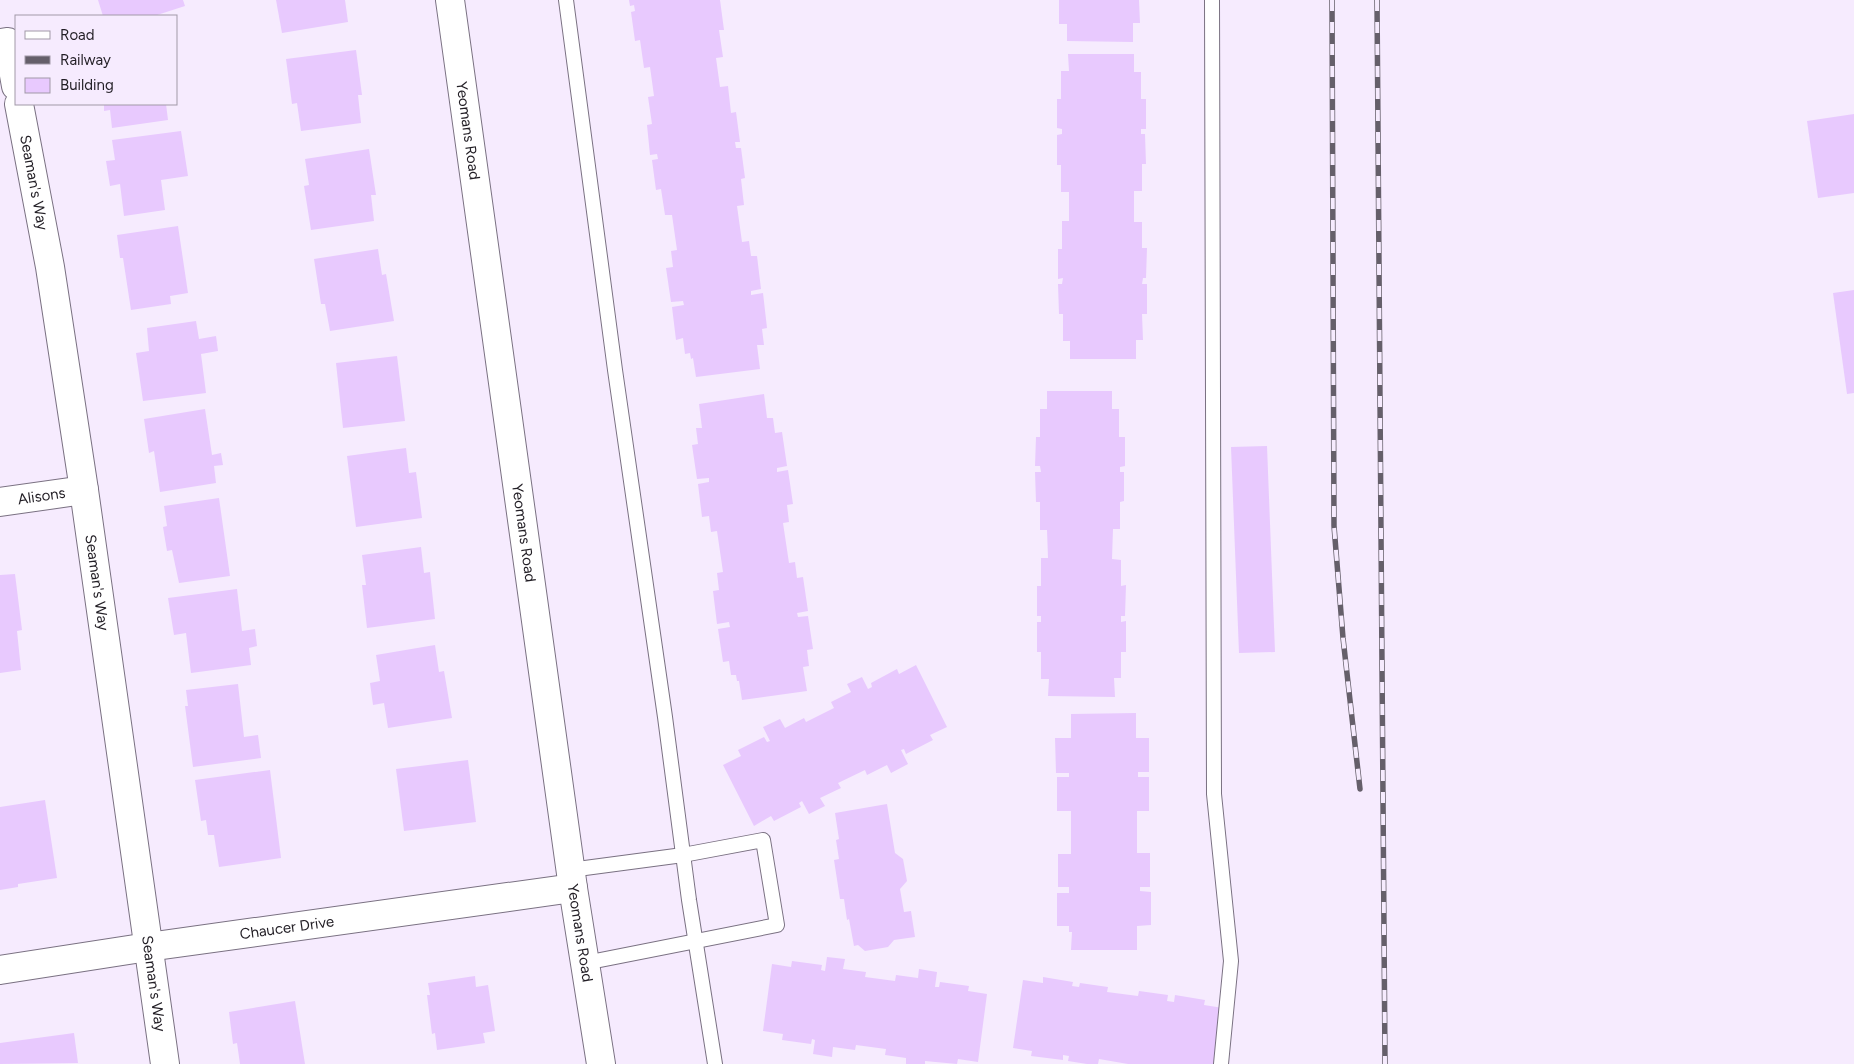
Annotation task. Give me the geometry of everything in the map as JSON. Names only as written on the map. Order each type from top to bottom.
[{"type":"street","name":"Yeomans Road","points":[[450,0],[572,879],[601,1064]]},
{"type":"street","points":[[4,42],[15,82]]},
{"type":"street","name":"Seaman's Way","points":[[20,105],[50,267],[84,490],[165,1064]]},
{"type":"street","name":"Alisons","points":[[0,502],[84,490]]},
{"type":"street","name":"Chaucer Drive","points":[[0,970],[572,879]]},
{"type":"lane","points":[[566,0],[615,370],[683,855],[715,1064]]},
{"type":"lane","points":[[1212,0],[1214,794],[1231,961],[1221,1064]]},
{"type":"lane","points":[[572,879],[764,840],[777,925],[585,963]]},
{"type":"building","points":[[98,0],[183,0],[185,6],[157,15],[103,15]]},
{"type":"building","points":[[276,0],[345,0],[348,22],[282,33]]},
{"type":"building","points":[[629,0],[720,0],[724,30],[719,30],[723,57],[716,58],[720,87],[728,86],[731,113],[736,112],[740,142],[735,142],[736,148],[741,148],[745,178],[741,179],[744,205],[737,206],[742,242],[749,241],[751,256],[757,256],[761,289],[751,291],[751,295],[763,293],[767,328],[762,329],[764,345],[757,345],[760,369],[696,377],[693,358],[691,359],[690,353],[685,354],[683,338],[676,340],[672,307],[684,305],[683,301],[671,302],[666,268],[673,267],[671,251],[677,250],[672,215],[665,215],[661,189],[656,190],[652,160],[658,159],[657,154],[650,155],[647,125],[652,124],[648,97],[654,96],[650,67],[644,68],[640,40],[635,41],[631,12],[635,11],[634,5],[630,6]]},
{"type":"building","points":[[1059,0],[1139,0],[1140,23],[1133,23],[1133,42],[1067,41],[1067,24],[1059,24]]},
{"type":"building","points":[[356,50],[362,95],[358,95],[361,123],[301,131],[297,103],[292,104],[286,59]]},
{"type":"building","points":[[1068,54],[1134,54],[1134,72],[1141,72],[1141,99],[1146,99],[1146,129],[1141,129],[1141,134],[1145,134],[1146,164],[1142,164],[1142,191],[1134,191],[1134,222],[1142,222],[1142,248],[1147,248],[1146,278],[1143,278],[1142,284],[1147,284],[1147,314],[1142,314],[1143,340],[1136,340],[1136,359],[1070,359],[1070,341],[1063,341],[1063,314],[1059,314],[1058,284],[1062,284],[1063,278],[1058,279],[1058,249],[1062,249],[1062,221],[1069,221],[1069,192],[1061,192],[1061,165],[1057,165],[1057,135],[1062,134],[1062,129],[1057,128],[1057,99],[1061,99],[1061,71],[1069,71]]},
{"type":"building","points":[[104,105],[166,105],[168,120],[112,128],[110,110],[104,111]]},
{"type":"building","points":[[1854,114],[1854,193],[1818,198],[1807,121]]},
{"type":"building","points":[[181,131],[188,176],[161,180],[165,210],[124,216],[120,184],[110,186],[106,161],[115,160],[112,140]]},
{"type":"building","points":[[369,149],[376,195],[371,195],[374,221],[311,230],[304,186],[309,185],[305,159]]},
{"type":"building","points":[[178,226],[188,293],[170,296],[171,304],[131,310],[123,258],[120,258],[117,235]]},
{"type":"building","points":[[378,249],[382,275],[386,274],[394,321],[330,331],[325,304],[321,304],[314,259]]},
{"type":"building","points":[[1854,290],[1854,393],[1847,394],[1833,293]]},
{"type":"building","points":[[196,321],[199,339],[216,336],[218,351],[201,354],[206,393],[143,401],[136,353],[149,351],[147,328]]},
{"type":"building","points":[[397,356],[405,421],[343,428],[336,363]]},
{"type":"building","points":[[1047,391],[1112,391],[1112,409],[1119,409],[1119,437],[1125,437],[1125,466],[1120,467],[1120,472],[1124,472],[1124,501],[1120,502],[1120,529],[1113,529],[1112,559],[1121,560],[1121,586],[1126,585],[1125,616],[1121,616],[1121,622],[1126,621],[1126,652],[1121,652],[1121,678],[1114,678],[1115,697],[1048,696],[1049,679],[1041,679],[1041,652],[1037,652],[1037,622],[1041,622],[1041,616],[1037,616],[1037,586],[1041,586],[1041,558],[1048,558],[1047,530],[1040,530],[1040,502],[1036,502],[1035,472],[1041,472],[1040,466],[1035,466],[1036,437],[1040,437],[1040,409],[1047,409]]},
{"type":"building","points":[[764,394],[767,418],[773,418],[775,433],[782,432],[787,466],[777,468],[777,472],[788,470],[793,504],[787,505],[789,522],[783,523],[789,563],[795,562],[797,578],[803,577],[808,611],[797,613],[798,617],[808,616],[813,649],[807,650],[809,666],[803,667],[807,691],[742,700],[739,681],[737,681],[736,675],[731,675],[729,661],[723,662],[718,629],[730,627],[729,622],[717,624],[713,591],[719,590],[717,573],[723,572],[717,531],[711,532],[709,516],[702,517],[698,484],[709,482],[709,478],[697,479],[692,445],[698,444],[696,428],[702,428],[699,404]]},
{"type":"building","points":[[205,409],[212,455],[221,453],[223,465],[214,466],[216,483],[160,492],[154,451],[149,453],[144,419]]},
{"type":"building","points":[[1267,446],[1275,652],[1239,653],[1231,447]]},
{"type":"building","points":[[406,448],[409,473],[416,472],[422,518],[356,527],[347,456]]},
{"type":"building","points":[[219,498],[230,576],[179,583],[172,550],[167,551],[163,527],[167,526],[164,506]]},
{"type":"building","points":[[421,547],[424,573],[430,572],[435,619],[367,628],[362,585],[366,585],[362,555]]},
{"type":"building","points":[[15,574],[22,630],[17,631],[21,670],[0,673],[0,575]]},
{"type":"building","points":[[237,589],[242,631],[255,629],[257,646],[249,648],[251,665],[191,673],[186,633],[174,635],[168,598]]},
{"type":"building","points":[[435,645],[439,672],[444,671],[452,718],[388,728],[384,703],[373,705],[370,683],[380,681],[376,655]]},
{"type":"building","points":[[916,665],[947,727],[930,735],[933,740],[906,754],[904,749],[901,750],[908,764],[891,773],[887,765],[867,775],[865,770],[838,783],[841,788],[820,798],[825,806],[809,814],[802,801],[799,803],[801,807],[774,821],[771,816],[754,826],[723,765],[741,756],[738,750],[764,737],[767,742],[770,741],[763,727],[780,719],[785,728],[804,718],[806,722],[834,708],[831,702],[851,692],[847,684],[862,677],[868,689],[872,687],[871,683],[897,669],[899,674]]},
{"type":"building","points":[[238,684],[244,737],[258,735],[261,758],[193,767],[185,706],[188,706],[186,690]]},
{"type":"building","points":[[1136,713],[1136,738],[1149,738],[1149,772],[1138,772],[1138,777],[1149,777],[1149,811],[1137,811],[1137,853],[1150,853],[1150,887],[1140,887],[1140,891],[1151,892],[1151,925],[1137,926],[1137,950],[1071,950],[1072,932],[1069,932],[1069,926],[1057,926],[1057,893],[1069,893],[1069,887],[1058,887],[1058,854],[1071,854],[1071,811],[1057,811],[1057,777],[1069,777],[1069,773],[1056,773],[1055,738],[1071,738],[1071,714]]},
{"type":"building","points":[[468,760],[476,822],[404,831],[396,769]]},
{"type":"building","points":[[270,770],[281,858],[219,867],[214,835],[208,835],[206,820],[201,821],[195,780]]},
{"type":"building","points":[[45,800],[57,878],[18,884],[18,887],[0,890],[0,807]]},
{"type":"building","points":[[887,804],[895,853],[903,859],[907,881],[900,889],[904,912],[911,911],[915,937],[894,940],[888,947],[865,951],[858,945],[854,946],[844,899],[840,899],[834,860],[839,859],[836,840],[839,839],[835,813]]},
{"type":"building","points":[[827,957],[845,959],[843,969],[866,972],[865,977],[895,981],[896,975],[918,978],[919,969],[937,972],[935,987],[939,987],[940,982],[969,986],[968,991],[987,994],[978,1062],[958,1059],[957,1064],[925,1061],[925,1064],[906,1064],[906,1058],[885,1055],[886,1049],[856,1045],[855,1050],[833,1047],[832,1057],[813,1054],[815,1040],[812,1039],[811,1044],[782,1040],[783,1034],[763,1031],[772,964],[791,967],[792,961],[822,965],[821,970],[825,971]]},
{"type":"building","points":[[475,976],[476,987],[488,985],[495,1031],[483,1033],[485,1043],[437,1050],[435,1033],[432,1034],[427,995],[430,995],[428,983]]},
{"type":"building","points":[[1043,977],[1073,982],[1072,986],[1079,987],[1080,983],[1108,987],[1107,992],[1138,996],[1139,991],[1168,995],[1167,1001],[1174,1002],[1175,995],[1205,1000],[1204,1005],[1223,1008],[1214,1064],[1128,1064],[1099,1059],[1098,1064],[1087,1064],[1068,1061],[1069,1056],[1063,1055],[1063,1060],[1031,1056],[1032,1051],[1013,1048],[1023,980],[1043,983]]},
{"type":"building","points":[[295,1001],[305,1064],[240,1064],[237,1043],[233,1044],[229,1012]]},
{"type":"building","points":[[74,1033],[78,1063],[0,1064],[0,1043]]},
{"type":"railway","points":[[1332,0],[1334,526],[1343,638],[1360,789]]},
{"type":"railway","points":[[1377,0],[1385,1064]]}]
